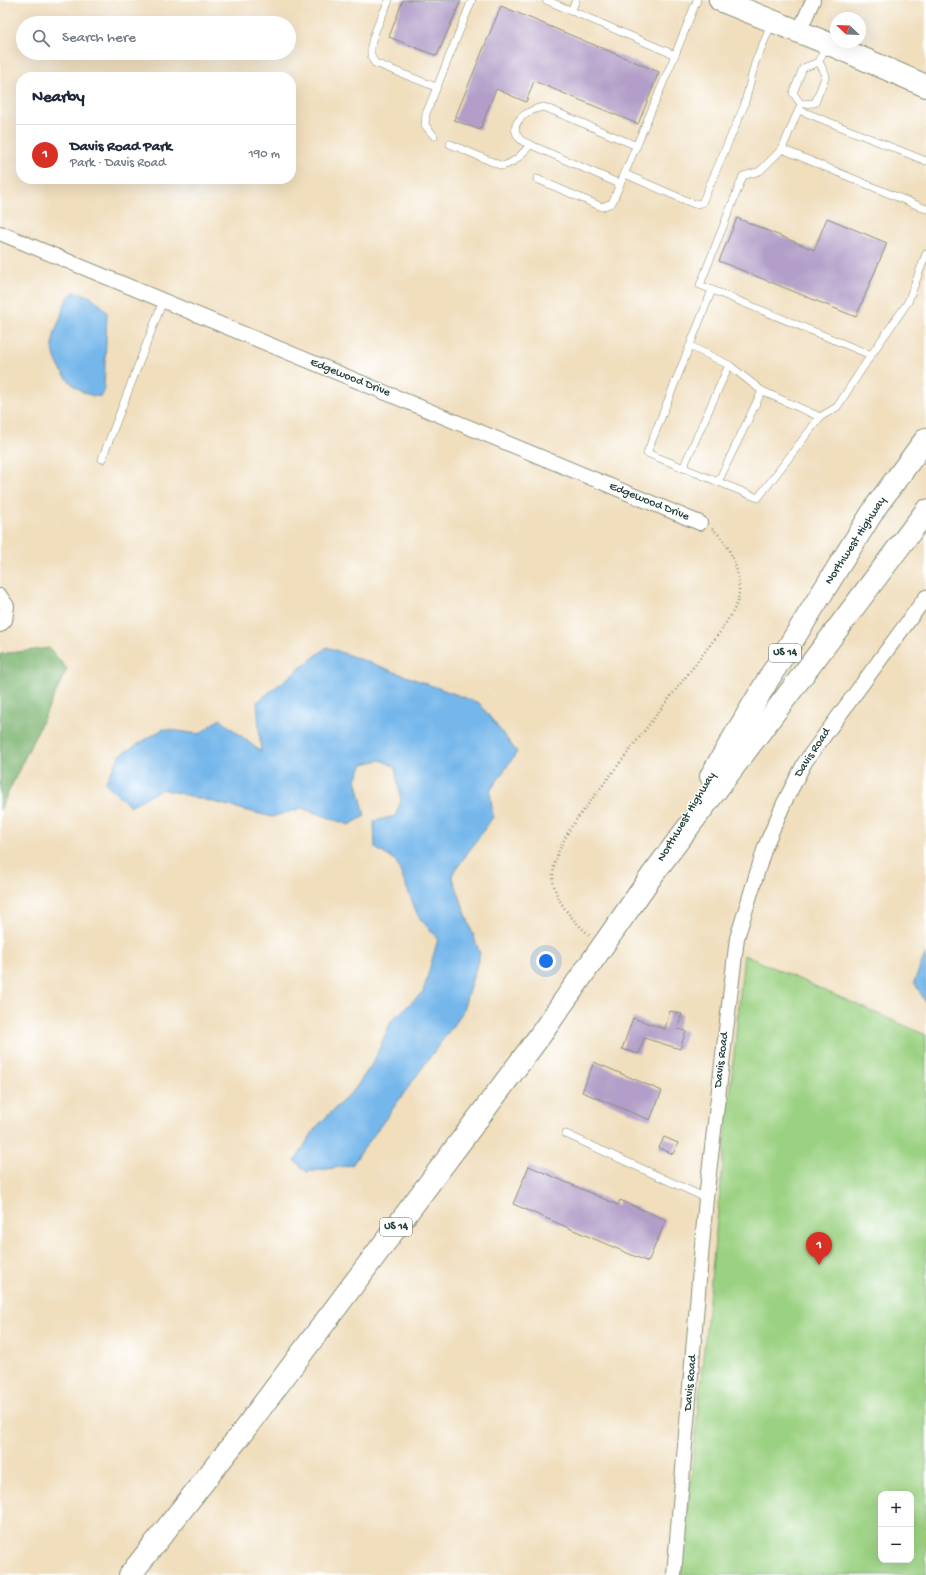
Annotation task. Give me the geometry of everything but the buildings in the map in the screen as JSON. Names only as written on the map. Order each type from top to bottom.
[{"type":"main road","points":[[720,0],[799,32],[823,52],[926,86]]},
{"type":"main road","name":"Northwest Highway","points":[[653,874],[769,678],[877,505],[926,439]]},
{"type":"main road","name":"Northwest Highway","points":[[653,874],[926,511]]},
{"type":"main road","name":"US 14","points":[[130,1575],[238,1438],[530,1049],[653,874]]},
{"type":"street","points":[[799,32],[813,0]]},
{"type":"street","name":"Edgewood Drive","points":[[0,234],[700,523]]},
{"type":"street","points":[[0,596],[7,606],[5,620],[0,625]]},
{"type":"street","name":"Davis Road","points":[[674,1575],[706,1198],[736,938],[765,846],[784,803],[805,762],[926,597]]},
{"type":"lane","points":[[389,0],[371,43],[372,59],[375,63],[436,87]]},
{"type":"lane","points":[[434,136],[426,125],[426,114],[472,0]]},
{"type":"lane","points":[[546,0],[675,55]]},
{"type":"lane","points":[[571,11],[576,0]]},
{"type":"lane","points":[[537,180],[602,207],[612,203],[697,0]]},
{"type":"lane","points":[[625,174],[694,204],[702,203],[744,106],[755,63],[773,21]]},
{"type":"lane","points":[[800,107],[815,103],[826,75],[823,52]]},
{"type":"lane","points":[[823,52],[803,68],[793,93],[800,107],[926,161]]},
{"type":"lane","points":[[620,184],[530,145],[518,138],[515,129],[518,120],[525,112],[544,107],[636,146]]},
{"type":"lane","points":[[800,107],[782,149],[760,171],[743,176],[700,286],[871,355]]},
{"type":"lane","points":[[450,144],[502,166],[509,164],[518,158],[530,145]]},
{"type":"lane","points":[[782,149],[926,209]]},
{"type":"lane","points":[[712,290],[647,454],[758,498],[820,417],[836,407],[908,302],[926,254]]},
{"type":"lane","points":[[102,459],[163,301]]},
{"type":"lane","points":[[690,346],[729,365],[762,391],[820,417]]},
{"type":"lane","points":[[683,468],[729,365]]},
{"type":"lane","points":[[718,482],[762,391]]},
{"type":"lane","points":[[566,1134],[706,1198]]},
{"type":"path","points":[[601,946],[574,921],[555,892],[552,876],[555,859],[561,844],[574,824],[720,632],[738,599],[739,577],[731,552],[714,530],[700,523]]},
{"type":"green space","points":[[49,648],[67,669],[0,810],[0,654]]},
{"type":"green space","points":[[744,955],[926,1035],[926,1575],[681,1575]]},
{"type":"water","points":[[74,292],[93,298],[107,313],[104,389],[101,396],[83,392],[75,386],[67,379],[56,361],[53,342],[54,336],[64,305],[69,296]]},
{"type":"water","points":[[327,647],[479,703],[517,752],[490,791],[493,817],[452,875],[480,954],[462,1013],[352,1165],[307,1172],[295,1161],[316,1127],[354,1090],[374,1061],[391,1021],[423,992],[438,939],[418,916],[396,861],[375,848],[374,821],[395,816],[401,801],[395,767],[381,760],[363,764],[356,779],[365,816],[349,825],[302,808],[272,817],[162,789],[130,806],[105,783],[120,755],[163,729],[199,734],[220,719],[261,752],[257,702]]},
{"type":"water","points":[[926,952],[926,1003],[914,982]]},
{"type":"place","name":"Davis Road Park","points":[[819,1265]]}]
